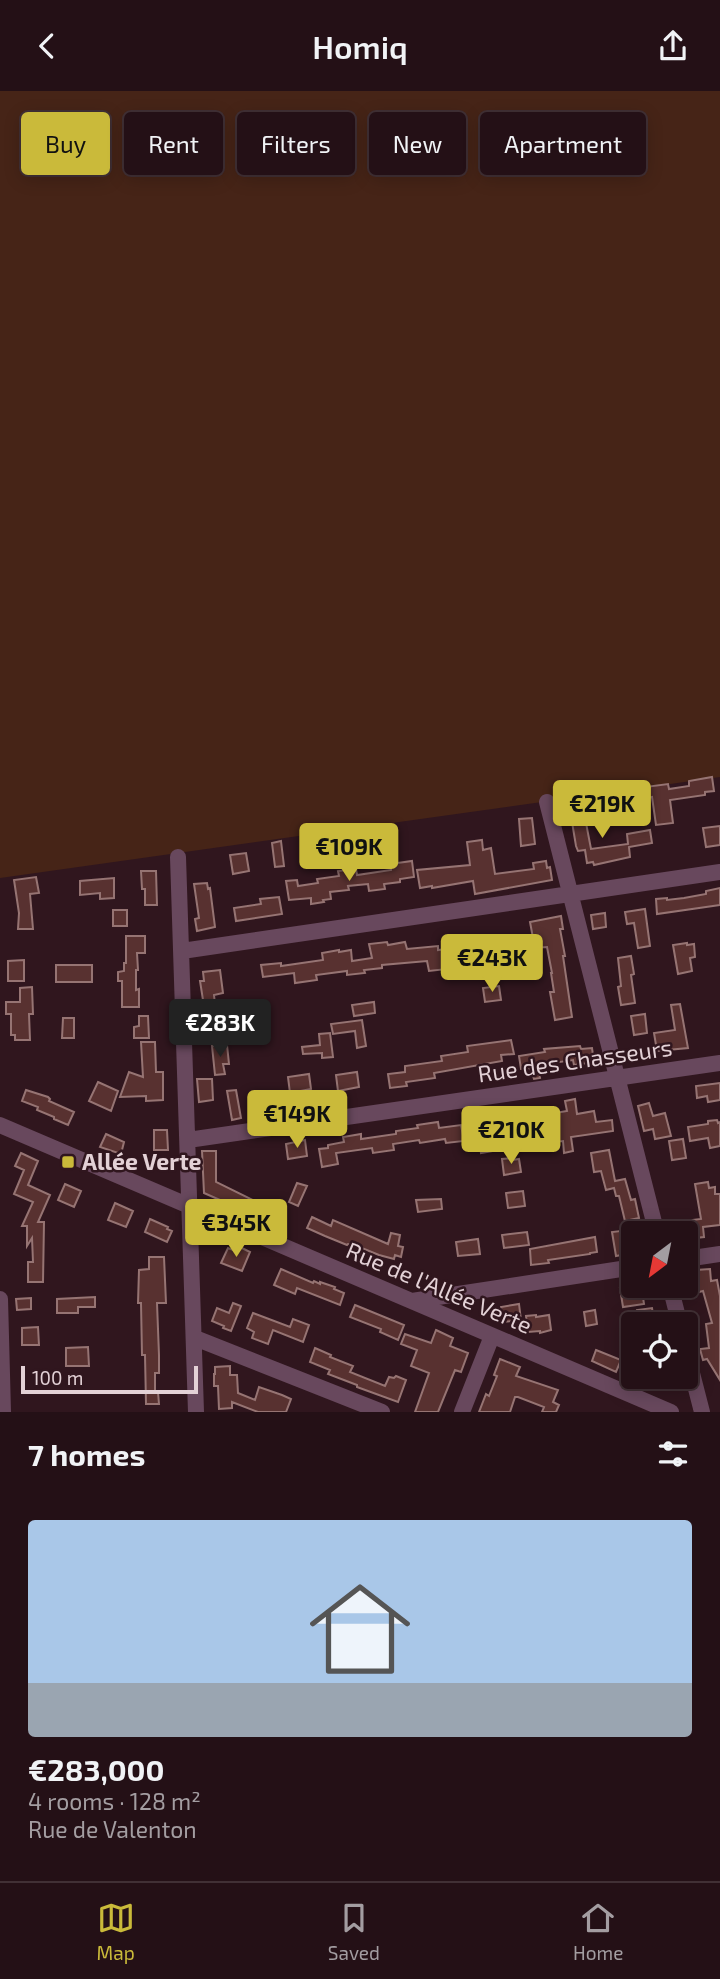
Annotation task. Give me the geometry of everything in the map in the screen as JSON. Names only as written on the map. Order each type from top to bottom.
[{"type":"street","points":[[547,802],[654,1221]]},
{"type":"street","points":[[178,857],[196,1412]]},
{"type":"street","points":[[182,951],[720,872]]},
{"type":"street","name":"Rue des Chasseurs","points":[[188,1140],[720,1063]]},
{"type":"street","points":[[0,1125],[189,1207]]},
{"type":"street","name":"Rue de l'Allée Verte","points":[[189,1207],[671,1412]]},
{"type":"street","points":[[698,1257],[720,1254]]},
{"type":"street","points":[[412,1301],[621,1269]]},
{"type":"street","points":[[0,1299],[3,1412]]},
{"type":"street","points":[[462,1412],[492,1336]]},
{"type":"street","points":[[195,1338],[382,1412]]},
{"type":"street","points":[[696,1389],[702,1412]]},
{"type":"shaded area","points":[[0,91],[720,91],[720,777],[0,878]]},
{"type":"building","points":[[712,777],[714,791],[705,792],[705,795],[670,800],[673,823],[656,825],[652,797],[647,798],[645,787],[668,784],[669,789],[689,786],[689,781]]},
{"type":"building","points":[[582,802],[591,849],[628,844],[627,834],[650,830],[652,843],[629,847],[630,857],[594,865],[593,862],[587,863],[585,850],[578,851],[576,846],[569,804]]},
{"type":"building","points":[[532,818],[535,844],[521,846],[519,819]]},
{"type":"building","points":[[720,826],[720,845],[706,847],[703,828]]},
{"type":"building","points":[[482,840],[483,850],[491,848],[495,874],[534,869],[533,863],[546,861],[552,880],[475,894],[473,881],[420,888],[417,870],[470,865],[467,842]]},
{"type":"building","points":[[281,841],[284,866],[275,867],[272,843]]},
{"type":"building","points":[[246,853],[249,871],[233,874],[230,855]]},
{"type":"building","points":[[412,861],[414,877],[384,884],[385,889],[369,891],[368,884],[348,886],[349,890],[330,892],[331,899],[323,900],[324,902],[311,904],[311,898],[289,900],[286,881],[297,880],[298,886],[318,883],[317,879],[339,876],[338,871],[356,869],[357,875],[391,870],[390,864]]},
{"type":"building","points":[[141,871],[156,871],[157,905],[145,905]]},
{"type":"building","points":[[36,877],[39,893],[30,894],[33,929],[18,929],[19,913],[14,880]]},
{"type":"building","points":[[114,878],[114,898],[100,899],[100,893],[80,895],[80,881]]},
{"type":"building","points":[[207,883],[215,927],[197,931],[195,919],[199,918],[194,884]]},
{"type":"building","points":[[720,888],[720,905],[657,914],[656,899],[684,898]]},
{"type":"building","points":[[279,897],[282,914],[236,921],[234,908],[261,904],[260,899]]},
{"type":"building","points":[[645,909],[650,946],[638,948],[634,923],[627,924],[625,912]]},
{"type":"building","points":[[113,910],[127,910],[127,926],[113,926]]},
{"type":"building","points":[[605,913],[606,927],[593,929],[591,915]]},
{"type":"building","points":[[561,916],[563,929],[560,929],[572,1017],[555,1020],[550,992],[554,992],[552,973],[547,947],[517,949],[518,958],[497,961],[494,943],[533,938],[530,922]]},
{"type":"building","points":[[126,936],[145,936],[145,953],[137,953],[136,990],[139,989],[139,1007],[122,1007],[122,981],[118,981],[118,972],[124,971],[126,963]]},
{"type":"building","points":[[387,942],[388,945],[405,942],[407,949],[438,946],[438,950],[463,947],[464,957],[474,955],[476,969],[429,971],[427,961],[382,965],[382,968],[364,970],[365,973],[347,975],[347,971],[316,975],[317,980],[295,983],[294,973],[263,977],[261,965],[281,963],[281,966],[323,960],[322,953],[339,950],[351,950],[352,961],[372,958],[369,944]]},
{"type":"building","points":[[694,944],[695,957],[690,958],[692,971],[678,974],[673,945]]},
{"type":"building","points":[[631,956],[635,1003],[621,1005],[618,958]]},
{"type":"building","points":[[24,960],[24,981],[8,981],[8,961]]},
{"type":"building","points":[[56,965],[92,965],[92,982],[56,982]]},
{"type":"building","points":[[220,970],[223,993],[214,995],[216,1014],[209,1015],[212,1038],[199,1039],[196,1001],[203,1000],[200,981],[204,981],[203,972]]},
{"type":"building","points":[[499,986],[501,1000],[485,1002],[483,988]]},
{"type":"building","points":[[32,987],[30,1040],[15,1040],[15,1035],[11,1035],[11,1014],[6,1014],[6,1002],[20,1002],[20,988]]},
{"type":"building","points":[[374,1002],[375,1013],[354,1016],[352,1005]]},
{"type":"building","points":[[680,1004],[688,1048],[657,1051],[654,1033],[675,1030],[671,1005]]},
{"type":"building","points":[[645,1014],[647,1033],[634,1035],[631,1016]]},
{"type":"building","points":[[139,1016],[148,1016],[149,1038],[134,1038],[134,1027],[139,1026]]},
{"type":"building","points":[[63,1018],[74,1018],[74,1038],[62,1038]]},
{"type":"building","points":[[362,1020],[366,1046],[357,1048],[355,1031],[333,1034],[331,1024]]},
{"type":"building","points":[[330,1033],[333,1057],[322,1058],[322,1053],[303,1054],[302,1047],[320,1045],[319,1034]]},
{"type":"building","points":[[511,1040],[514,1054],[501,1055],[502,1061],[434,1073],[435,1078],[406,1082],[407,1086],[390,1088],[388,1074],[405,1072],[405,1066],[442,1061],[441,1056],[468,1052],[467,1046]]},
{"type":"building","points":[[141,1042],[155,1042],[156,1072],[163,1072],[163,1100],[146,1101],[146,1096],[120,1097],[129,1072],[143,1077]]},
{"type":"building","points":[[227,1045],[229,1064],[223,1064],[225,1074],[215,1075],[212,1046]]},
{"type":"building","points":[[580,1046],[581,1049],[592,1048],[594,1062],[574,1065],[573,1060],[538,1065],[540,1078],[534,1079],[530,1068],[521,1069],[519,1056],[545,1052],[544,1049]]},
{"type":"building","points":[[357,1072],[359,1087],[338,1091],[336,1075]]},
{"type":"building","points":[[309,1074],[311,1089],[290,1093],[288,1077]]},
{"type":"building","points":[[197,1079],[212,1079],[213,1100],[199,1102]]},
{"type":"building","points":[[98,1082],[118,1091],[111,1111],[89,1101]]},
{"type":"building","points":[[720,1083],[720,1100],[708,1102],[707,1096],[697,1098],[696,1086]]},
{"type":"building","points":[[26,1090],[48,1097],[49,1101],[74,1112],[68,1125],[22,1101]]},
{"type":"building","points":[[236,1090],[241,1118],[232,1120],[227,1091]]},
{"type":"building","points":[[575,1099],[577,1114],[594,1111],[596,1122],[612,1120],[613,1131],[571,1137],[573,1151],[564,1153],[563,1141],[546,1143],[543,1122],[549,1122],[549,1114],[567,1111],[565,1101]]},
{"type":"building","points":[[649,1103],[653,1116],[665,1113],[671,1136],[655,1139],[653,1129],[644,1131],[638,1106]]},
{"type":"building","points":[[717,1120],[720,1122],[720,1146],[710,1148],[708,1138],[690,1141],[688,1127]]},
{"type":"building","points":[[438,1122],[439,1128],[461,1125],[464,1141],[446,1143],[445,1139],[420,1143],[419,1140],[393,1144],[394,1150],[373,1153],[372,1148],[336,1153],[338,1164],[322,1167],[319,1149],[344,1142],[343,1137],[361,1134],[361,1139],[396,1134],[396,1131],[418,1128],[417,1125]]},
{"type":"building","points":[[154,1130],[167,1130],[168,1150],[154,1150]]},
{"type":"building","points":[[490,1130],[493,1151],[481,1153],[480,1146],[471,1148],[468,1133]]},
{"type":"building","points":[[106,1134],[124,1142],[121,1154],[100,1147]]},
{"type":"building","points":[[683,1139],[686,1158],[672,1160],[669,1141]]},
{"type":"building","points":[[305,1140],[307,1156],[288,1159],[286,1144]]},
{"type":"building","points":[[609,1150],[615,1181],[625,1179],[631,1200],[635,1199],[639,1218],[625,1221],[619,1196],[616,1196],[614,1188],[606,1190],[601,1171],[594,1172],[591,1153]]},
{"type":"building","points":[[202,1151],[216,1151],[216,1182],[259,1203],[254,1215],[204,1193]]},
{"type":"building","points":[[21,1153],[38,1161],[28,1185],[50,1195],[38,1222],[44,1222],[43,1282],[28,1282],[28,1262],[33,1262],[32,1238],[27,1246],[27,1226],[22,1226],[33,1202],[14,1194],[24,1170],[15,1166]]},
{"type":"building","points":[[502,1159],[519,1159],[521,1172],[504,1175]]},
{"type":"building","points":[[708,1182],[709,1188],[715,1187],[715,1194],[720,1194],[720,1225],[703,1227],[704,1237],[698,1238],[698,1221],[684,1221],[701,1219],[695,1184]]},
{"type":"building","points":[[297,1183],[307,1186],[298,1206],[289,1202]]},
{"type":"building","points":[[65,1184],[81,1191],[74,1207],[58,1200]]},
{"type":"building","points":[[523,1191],[525,1206],[508,1208],[506,1193]]},
{"type":"building","points":[[441,1199],[442,1209],[418,1212],[416,1200]]},
{"type":"building","points":[[115,1203],[133,1211],[126,1227],[108,1220]]},
{"type":"building","points":[[312,1217],[331,1226],[333,1220],[388,1244],[391,1233],[400,1235],[398,1246],[403,1247],[401,1257],[395,1255],[394,1259],[379,1255],[307,1228]]},
{"type":"building","points":[[150,1219],[172,1231],[167,1242],[145,1232]]},
{"type":"building","points":[[621,1231],[621,1255],[616,1256],[612,1232]]},
{"type":"building","points":[[527,1232],[529,1245],[504,1248],[502,1235]]},
{"type":"building","points":[[595,1237],[597,1252],[531,1265],[530,1249]]},
{"type":"building","points":[[478,1239],[480,1254],[458,1256],[456,1242]]},
{"type":"building","points":[[240,1247],[250,1252],[242,1271],[221,1263],[228,1248],[238,1252]]},
{"type":"building","points":[[149,1257],[164,1257],[166,1303],[157,1303],[159,1373],[155,1373],[155,1392],[158,1392],[159,1404],[146,1404],[141,1303],[138,1303],[139,1270],[149,1269]]},
{"type":"building","points":[[281,1269],[313,1283],[320,1282],[335,1287],[334,1289],[344,1293],[340,1305],[297,1288],[295,1294],[274,1285]]},
{"type":"building","points":[[710,1269],[711,1281],[717,1280],[720,1296],[720,1380],[707,1359],[703,1360],[700,1349],[709,1348],[706,1324],[712,1323],[703,1291],[699,1292],[698,1270]]},
{"type":"building","points":[[95,1297],[95,1307],[78,1307],[78,1313],[57,1313],[57,1299]]},
{"type":"building","points":[[31,1298],[31,1309],[17,1310],[16,1299]]},
{"type":"building","points":[[622,1299],[643,1299],[644,1304],[623,1307]]},
{"type":"building","points":[[233,1303],[241,1306],[231,1331],[212,1321],[217,1308],[229,1313]]},
{"type":"building","points":[[519,1304],[521,1320],[503,1322],[501,1307]]},
{"type":"building","points":[[355,1305],[404,1325],[398,1340],[380,1332],[381,1329],[350,1317]]},
{"type":"building","points":[[652,1308],[653,1312],[637,1312]]},
{"type":"building","points":[[595,1310],[597,1324],[586,1326],[584,1312]]},
{"type":"building","points":[[253,1313],[290,1327],[293,1319],[309,1325],[303,1342],[273,1330],[268,1344],[252,1338],[254,1332],[247,1328]]},
{"type":"building","points":[[549,1315],[551,1330],[528,1332],[526,1316]]},
{"type":"building","points":[[38,1327],[39,1345],[22,1345],[22,1328]]},
{"type":"building","points":[[436,1330],[453,1338],[450,1346],[468,1353],[461,1372],[455,1370],[438,1412],[415,1412],[429,1373],[411,1366],[417,1350],[401,1344],[405,1334],[431,1343]]},
{"type":"building","points":[[88,1347],[89,1366],[66,1366],[66,1348]]},
{"type":"building","points":[[315,1348],[353,1366],[350,1372],[385,1386],[389,1377],[396,1376],[406,1380],[398,1402],[328,1374],[330,1370],[310,1362]]},
{"type":"building","points":[[596,1350],[621,1360],[616,1372],[592,1361]]},
{"type":"building","points":[[500,1359],[520,1367],[516,1376],[558,1390],[553,1402],[559,1405],[556,1412],[542,1412],[544,1407],[515,1397],[510,1412],[479,1412],[497,1376],[494,1375]]},
{"type":"building","points":[[230,1366],[230,1375],[237,1375],[238,1393],[255,1400],[259,1387],[282,1395],[291,1399],[286,1412],[258,1412],[232,1402],[232,1408],[219,1409],[218,1386],[214,1386],[215,1367]]},
{"type":"place","name":"Allée Verte","points":[[68,1162]]}]
